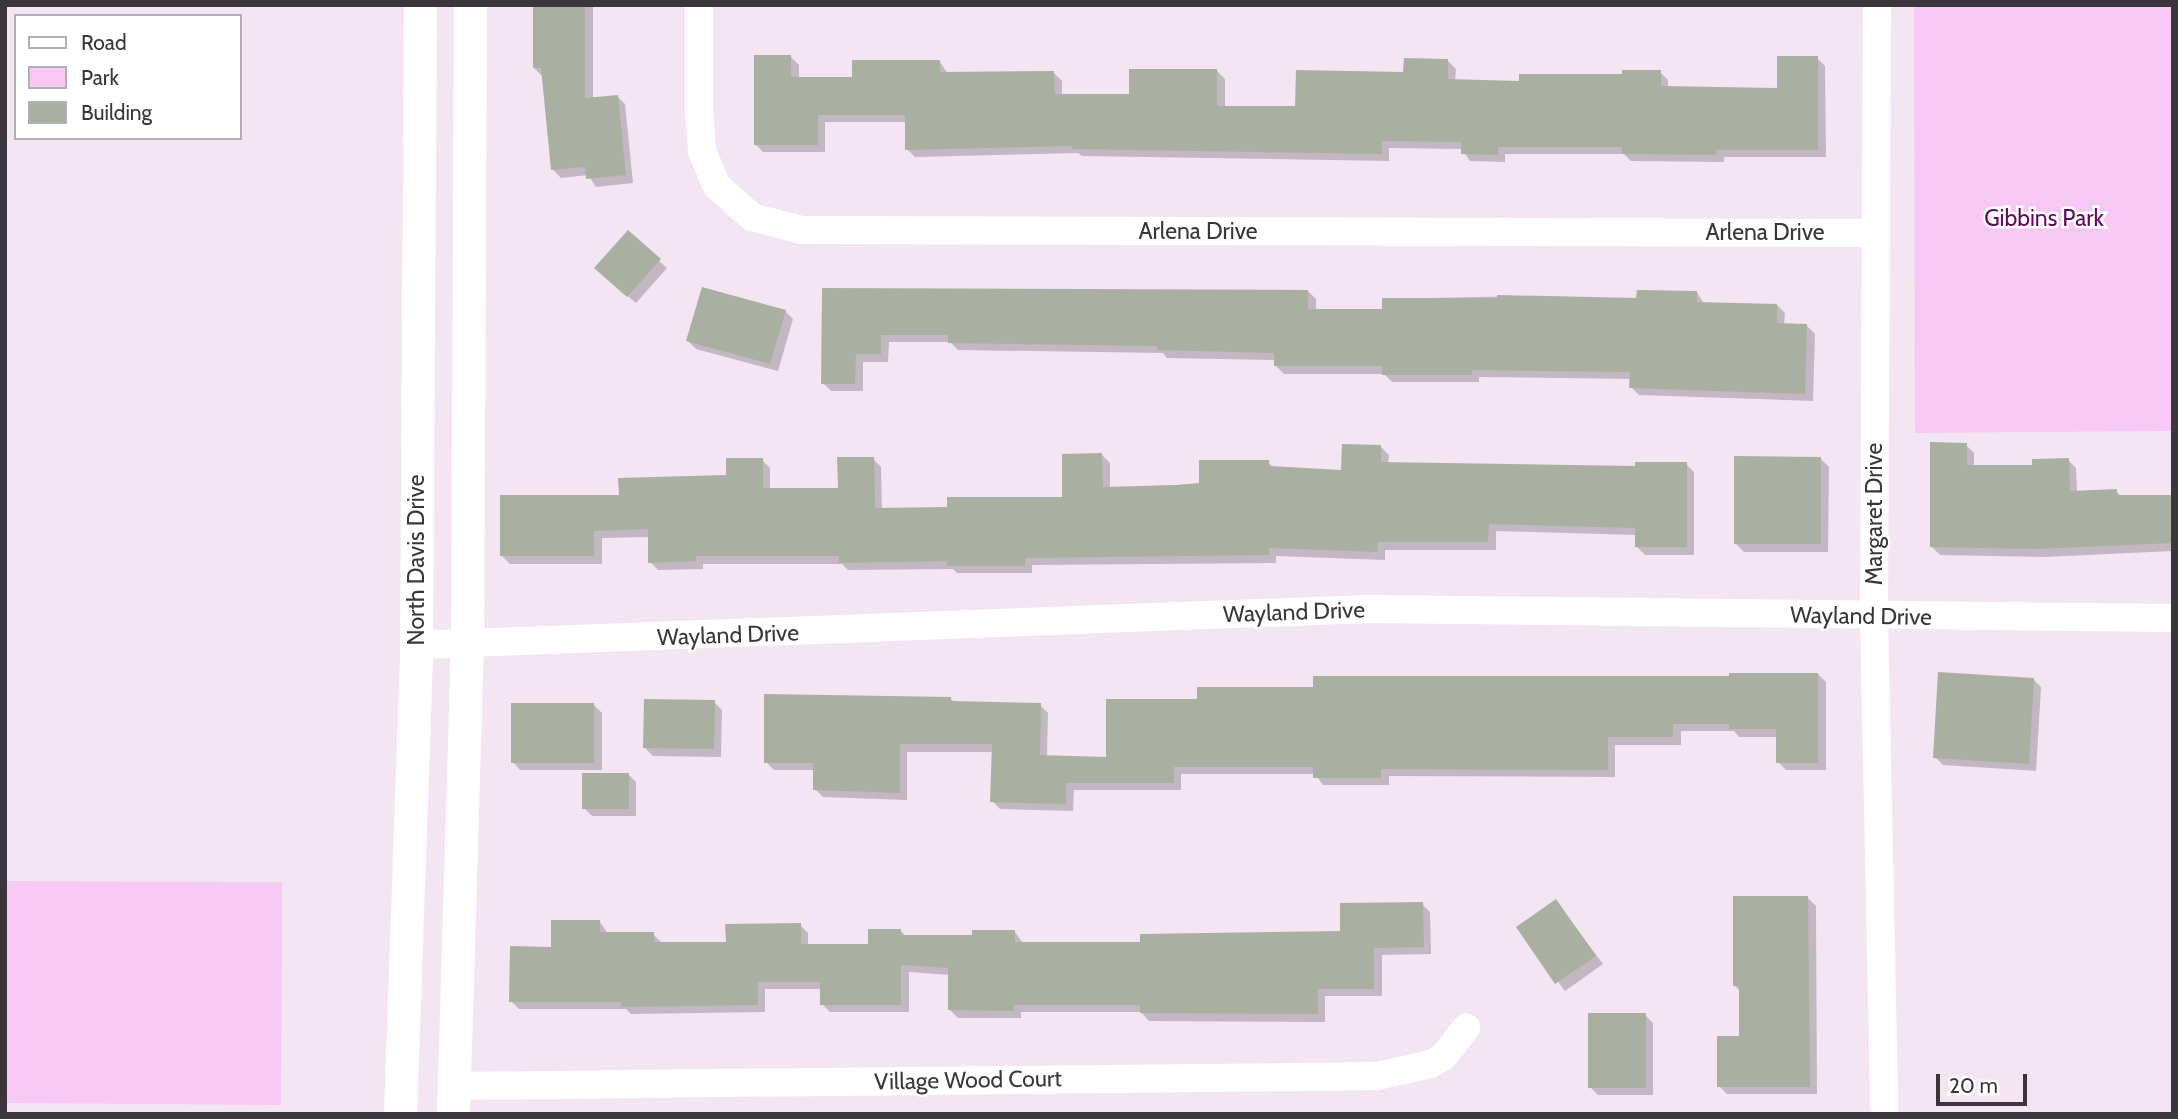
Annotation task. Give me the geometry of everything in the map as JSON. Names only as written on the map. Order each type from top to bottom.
[{"type":"street","name":"North Davis Drive","points":[[401,1114],[416,645],[420,5]]},
{"type":"street","points":[[452,1100],[467,645],[470,5]]},
{"type":"street","name":"Arlena Drive","points":[[699,5],[699,110],[702,151],[717,186],[752,217],[802,230],[1875,233]]},
{"type":"street","name":"Margaret Drive","points":[[1877,5],[1874,617],[1884,1107]]},
{"type":"street","name":"Wayland Drive","points":[[416,645],[1368,609],[1874,617],[2173,618]]},
{"type":"street","name":"Village Wood Court","points":[[452,1100],[1377,1076],[1431,1064],[1444,1056],[1466,1028]]},
{"type":"green space","name":"Gibbins Park","points":[[1914,5],[2173,5],[2173,431],[1915,433]]},
{"type":"green space","points":[[5,881],[282,882],[281,1105],[5,1103]]},
{"type":"building","points":[[533,5],[585,5],[585,98],[618,95],[626,175],[586,179],[585,167],[551,170],[541,68],[533,68]]},
{"type":"building","points":[[754,55],[791,55],[791,77],[852,77],[852,60],[940,60],[940,72],[1054,71],[1055,94],[1129,94],[1129,69],[1217,69],[1217,106],[1295,106],[1296,70],[1403,72],[1404,58],[1448,59],[1448,79],[1519,81],[1519,74],[1622,74],[1622,70],[1661,70],[1661,86],[1777,88],[1777,56],[1818,56],[1818,150],[1717,150],[1716,155],[1622,154],[1622,147],[1498,147],[1498,155],[1461,154],[1461,142],[1382,141],[1382,154],[1072,149],[1072,146],[905,150],[905,115],[818,115],[818,145],[754,145]]},
{"type":"building","points":[[628,230],[661,259],[627,297],[594,268]]},
{"type":"building","points":[[702,287],[786,310],[770,364],[686,341]]},
{"type":"building","points":[[822,288],[1308,290],[1308,309],[1382,309],[1382,298],[1497,298],[1497,295],[1636,298],[1637,290],[1697,291],[1697,302],[1777,304],[1777,323],[1807,324],[1805,394],[1629,388],[1630,372],[1472,370],[1472,375],[1382,375],[1382,366],[1274,366],[1274,353],[1157,350],[1157,346],[948,343],[948,335],[881,335],[881,354],[856,354],[855,384],[821,384]]},
{"type":"building","points":[[1930,442],[1967,443],[1967,465],[2032,465],[2032,459],[2069,458],[2070,491],[2117,489],[2117,495],[2173,495],[2173,543],[2035,549],[1930,547]]},
{"type":"building","points":[[1342,444],[1381,445],[1381,462],[1635,466],[1635,462],[1687,462],[1687,547],[1635,547],[1635,528],[1489,524],[1488,542],[1378,542],[1377,552],[1269,548],[1269,555],[1025,558],[1025,566],[947,566],[947,561],[839,563],[839,556],[696,556],[696,561],[648,563],[648,529],[594,531],[594,556],[500,556],[500,495],[619,495],[618,478],[726,475],[726,458],[763,458],[763,488],[838,488],[837,457],[874,457],[875,508],[947,507],[947,497],[1062,497],[1062,454],[1102,453],[1103,487],[1177,485],[1199,483],[1199,460],[1269,460],[1269,466],[1341,470]]},
{"type":"building","points":[[1734,456],[1821,457],[1821,544],[1734,544]]},
{"type":"building","points":[[1938,672],[2034,678],[2029,764],[1933,758]]},
{"type":"building","points":[[1729,673],[1818,673],[1818,763],[1776,763],[1776,729],[1729,729],[1729,724],[1673,724],[1673,737],[1608,737],[1608,770],[1381,769],[1381,778],[1313,778],[1313,767],[1174,767],[1174,783],[1066,783],[1066,804],[990,802],[992,744],[900,744],[900,793],[813,790],[813,763],[764,763],[764,694],[951,697],[951,701],[1041,703],[1040,755],[1106,757],[1106,699],[1197,699],[1197,687],[1313,687],[1313,676],[1729,676]]},
{"type":"building","points":[[644,699],[715,700],[714,749],[643,748]]},
{"type":"building","points":[[511,703],[594,703],[594,763],[511,763]]},
{"type":"building","points":[[582,773],[629,773],[629,809],[582,809]]},
{"type":"building","points":[[1733,896],[1808,896],[1810,1087],[1717,1087],[1717,1036],[1739,1036],[1739,986],[1733,986]]},
{"type":"building","points":[[1556,899],[1596,956],[1555,984],[1516,927]]},
{"type":"building","points":[[1423,902],[1424,947],[1374,948],[1374,989],[1318,989],[1318,1014],[1140,1013],[1140,1005],[1014,1005],[1014,1011],[948,1010],[948,968],[901,965],[901,1005],[820,1005],[820,982],[758,982],[758,1005],[621,1007],[621,1002],[509,1002],[510,946],[551,947],[551,920],[600,920],[600,932],[654,932],[654,942],[726,942],[725,924],[801,923],[801,944],[868,944],[868,929],[901,929],[901,935],[972,935],[972,930],[1015,930],[1015,942],[1140,942],[1140,934],[1340,931],[1340,903]]},
{"type":"building","points":[[1588,1013],[1646,1013],[1646,1088],[1588,1088]]}]
